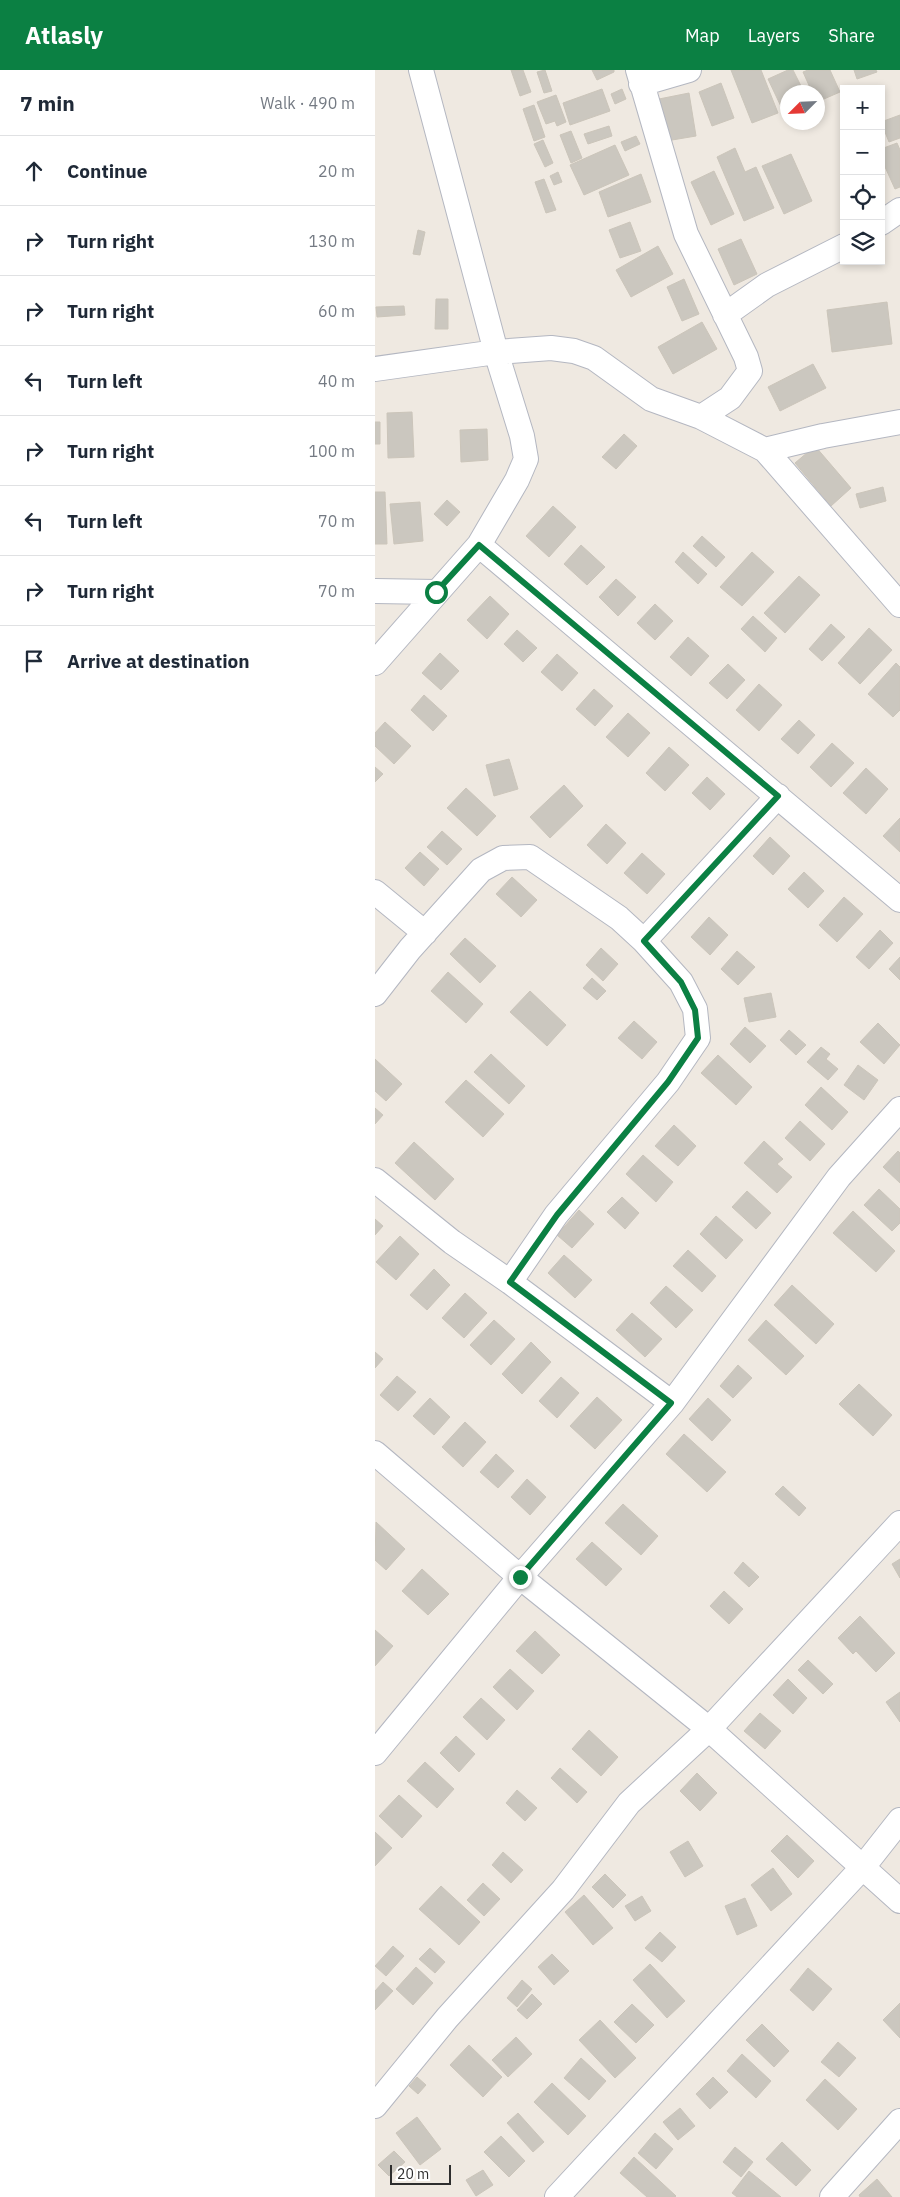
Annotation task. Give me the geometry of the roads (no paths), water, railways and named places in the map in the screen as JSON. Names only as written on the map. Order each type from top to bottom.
[{"type":"street","points":[[375,663],[479,545],[517,480],[526,458],[522,436],[496,352],[421,70]]},
{"type":"street","points":[[689,70],[639,77],[686,234],[746,357],[749,370],[731,398],[701,417]]},
{"type":"street","points":[[885,221],[900,210]]},
{"type":"street","points":[[725,315],[767,286],[840,248]]},
{"type":"street","points":[[375,369],[496,352],[551,348],[574,351],[594,358],[651,399],[701,417],[765,450],[900,605]]},
{"type":"street","points":[[765,450],[823,436],[900,422]]},
{"type":"street","points":[[479,545],[900,900]]},
{"type":"street","points":[[375,591],[436,592]]},
{"type":"street","points":[[644,941],[778,796]]},
{"type":"street","points":[[375,994],[425,933],[481,870],[503,858],[530,857],[619,918],[644,941],[681,982],[695,1010],[698,1038],[668,1082],[557,1215],[510,1282]]},
{"type":"street","points":[[375,892],[425,933]]},
{"type":"street","points":[[375,1754],[520,1577],[671,1403],[839,1177],[900,1109]]},
{"type":"street","points":[[375,1180],[452,1242],[510,1282],[671,1403]]},
{"type":"street","points":[[375,1453],[520,1577],[709,1729],[900,1901]]},
{"type":"street","points":[[375,2106],[447,2018],[563,1890],[629,1803],[709,1729],[900,1523]]},
{"type":"street","points":[[557,2197],[863,1867],[900,1820]]},
{"type":"street","points":[[832,2197],[900,2121]]}]
